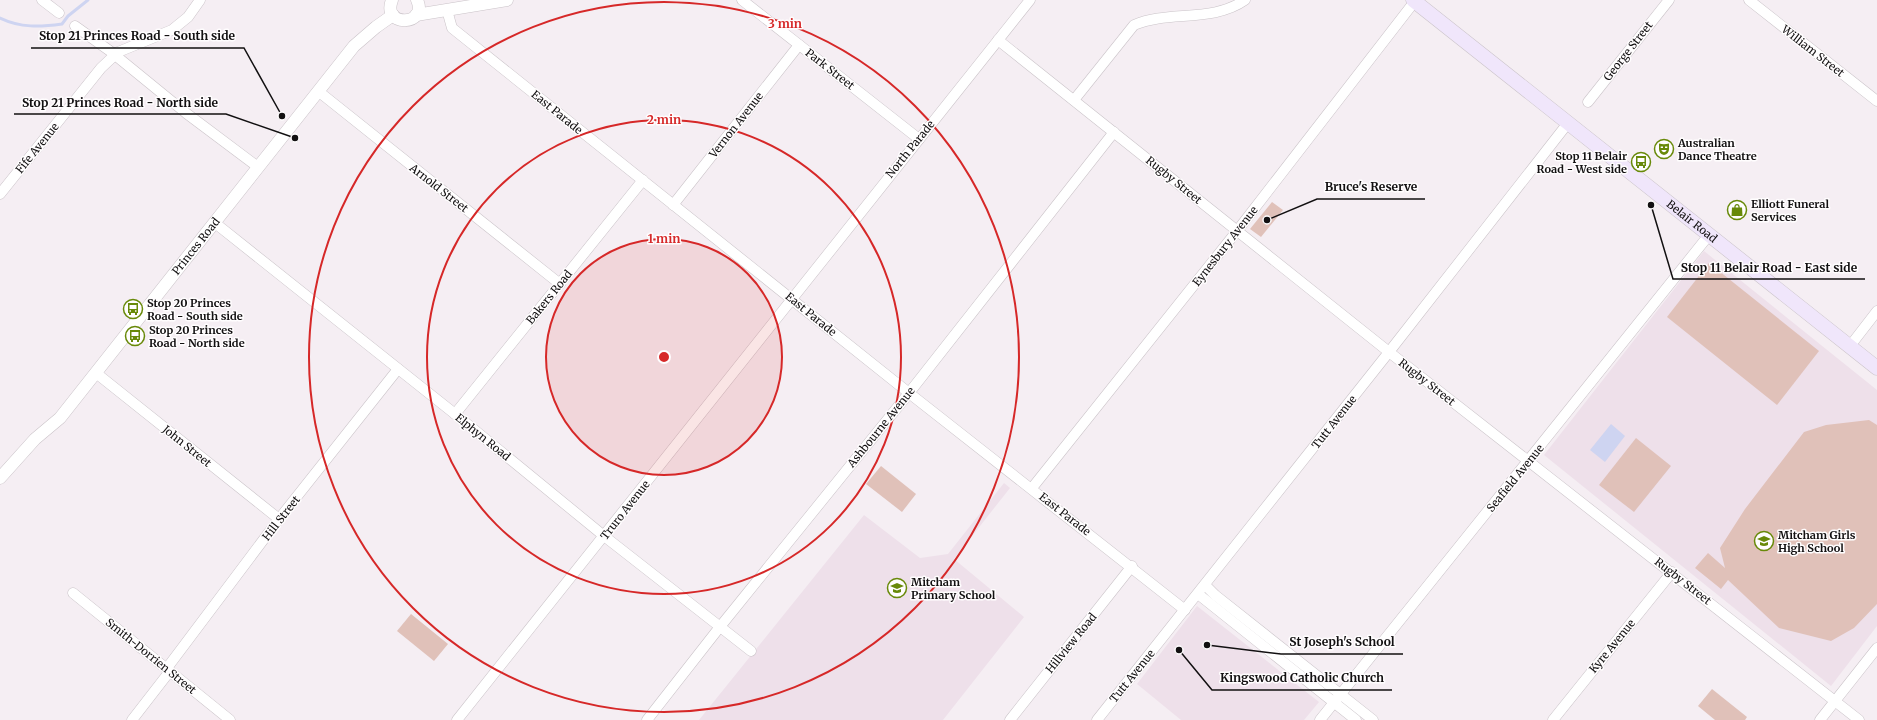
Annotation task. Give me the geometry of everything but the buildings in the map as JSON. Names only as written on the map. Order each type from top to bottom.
[{"type":"main road","name":"Belair Road","points":[[1414,0],[1877,368]]},
{"type":"street","points":[[42,0],[59,13]]},
{"type":"street","name":"Fife Avenue","points":[[0,194],[101,68],[115,54],[134,44],[172,30],[188,17],[200,0]]},
{"type":"street","points":[[391,0],[391,11],[393,16],[405,21],[417,6],[446,10],[507,0]]},
{"type":"street","name":"Park Street","points":[[742,0],[919,139]]},
{"type":"street","name":"North Parade","points":[[791,298],[1030,0]]},
{"type":"street","points":[[1074,100],[1134,25],[1148,19],[1216,12],[1235,7],[1245,0]]},
{"type":"street","name":"Eynesbury Avenue","points":[[1032,488],[1237,231],[1414,0]]},
{"type":"street","name":"George Street","points":[[1588,102],[1669,0]]},
{"type":"street","name":"William Street","points":[[1749,0],[1877,101]]},
{"type":"street","name":"East Parade","points":[[446,10],[452,28],[909,393],[1132,566],[1186,610]]},
{"type":"street","name":"Princes Road","points":[[0,478],[35,439],[60,418],[354,46],[376,27],[393,16]]},
{"type":"street","points":[[74,26],[115,54],[186,113],[258,167]]},
{"type":"street","name":"Rugby Street","points":[[998,40],[1390,352],[1836,700],[1859,720]]},
{"type":"street","name":"Vernon Avenue","points":[[674,205],[799,45]]},
{"type":"street","name":"Arnold Street","points":[[318,92],[560,284]]},
{"type":"street","name":"Tutt Avenue","points":[[1098,720],[1390,352],[1568,123]]},
{"type":"street","name":"Ashbourne Avenue","points":[[647,720],[719,628],[909,393],[1114,132]]},
{"type":"street","name":"Bakers Road","points":[[455,414],[642,180]]},
{"type":"street","name":"Elphyn Road","points":[[215,223],[455,414],[719,628],[751,651]]},
{"type":"street","name":"Seafield Avenue","points":[[1320,720],[1709,235]]},
{"type":"street","name":"Truro Avenue","points":[[457,720],[791,298]]},
{"type":"street","points":[[1850,346],[1877,311]]},
{"type":"street","name":"Hill Street","points":[[132,720],[279,519],[398,369]]},
{"type":"street","name":"John Street","points":[[96,372],[279,519]]},
{"type":"street","name":"Hillview Road","points":[[1010,720],[1132,566]]},
{"type":"street","name":"Kyre Avenue","points":[[1552,720],[1672,572]]},
{"type":"street","points":[[1205,585],[1228,612]]},
{"type":"street","name":"Smith-Dorrien Street","points":[[73,593],[230,720]]},
{"type":"street","points":[[1198,594],[1228,612],[1272,646],[1341,694],[1373,720]]},
{"type":"street","points":[[1272,646],[1334,703],[1356,720]]},
{"type":"street","points":[[1820,720],[1877,648]]},
{"type":"shaded area","points":[[1272,202],[1283,210],[1261,237],[1250,229]]},
{"type":"shaded area","name":"Mitcham Girls High School","points":[[1704,251],[1877,390],[1877,626],[1831,686],[1544,455]]},
{"type":"shaded area","points":[[1709,263],[1819,351],[1777,405],[1667,317]]},
{"type":"shaded area","points":[[1869,420],[1877,425],[1877,604],[1854,628],[1831,641],[1779,628],[1728,580],[1721,589],[1695,568],[1708,553],[1725,568],[1720,548],[1745,509],[1804,432],[1826,425]]},
{"type":"shaded area","points":[[1636,438],[1671,466],[1634,512],[1599,485]]},
{"type":"shaded area","points":[[881,466],[916,494],[902,512],[866,484]]},
{"type":"shaded area","name":"Mitcham Primary School","points":[[1004,483],[1010,488],[954,559],[1024,617],[943,720],[699,720],[864,515],[920,558],[948,554]]},
{"type":"shaded area","points":[[1197,606],[1319,702],[1304,720],[1181,720],[1137,684]]},
{"type":"shaded area","points":[[411,614],[448,644],[434,661],[397,631]]},
{"type":"shaded area","points":[[1712,689],[1747,717],[1745,720],[1715,720],[1698,706]]},
{"type":"water","points":[[1611,424],[1625,436],[1605,462],[1590,450]]},
{"type":"waterway","points":[[0,18],[15,24],[31,26],[62,24],[68,16],[88,0]]},
{"type":"place","name":"Stop 21 Princes Road - South side","points":[[282,116]]},
{"type":"place","name":"Stop 21 Princes Road - North side","points":[[295,138]]},
{"type":"place","name":"Australian Dance Theatre","points":[[1664,149]]},
{"type":"place","name":"Stop 11 Belair Road - West side","points":[[1641,162]]},
{"type":"place","name":"Stop 11 Belair Road - East side","points":[[1651,205]]},
{"type":"place","name":"Elliott Funeral Services","points":[[1737,210]]},
{"type":"place","name":"Bruce's Reserve","points":[[1267,220]]},
{"type":"place","name":"Stop 20 Princes Road - South side","points":[[133,309]]},
{"type":"place","name":"Stop 20 Princes Road - North side","points":[[135,336]]},
{"type":"place","name":"Mitcham Girls High School","points":[[1764,541]]},
{"type":"place","name":"Mitcham Primary School","points":[[897,588]]},
{"type":"place","name":"St Joseph's School","points":[[1207,645]]},
{"type":"place","name":"Kingswood Catholic Church","points":[[1179,650]]}]
